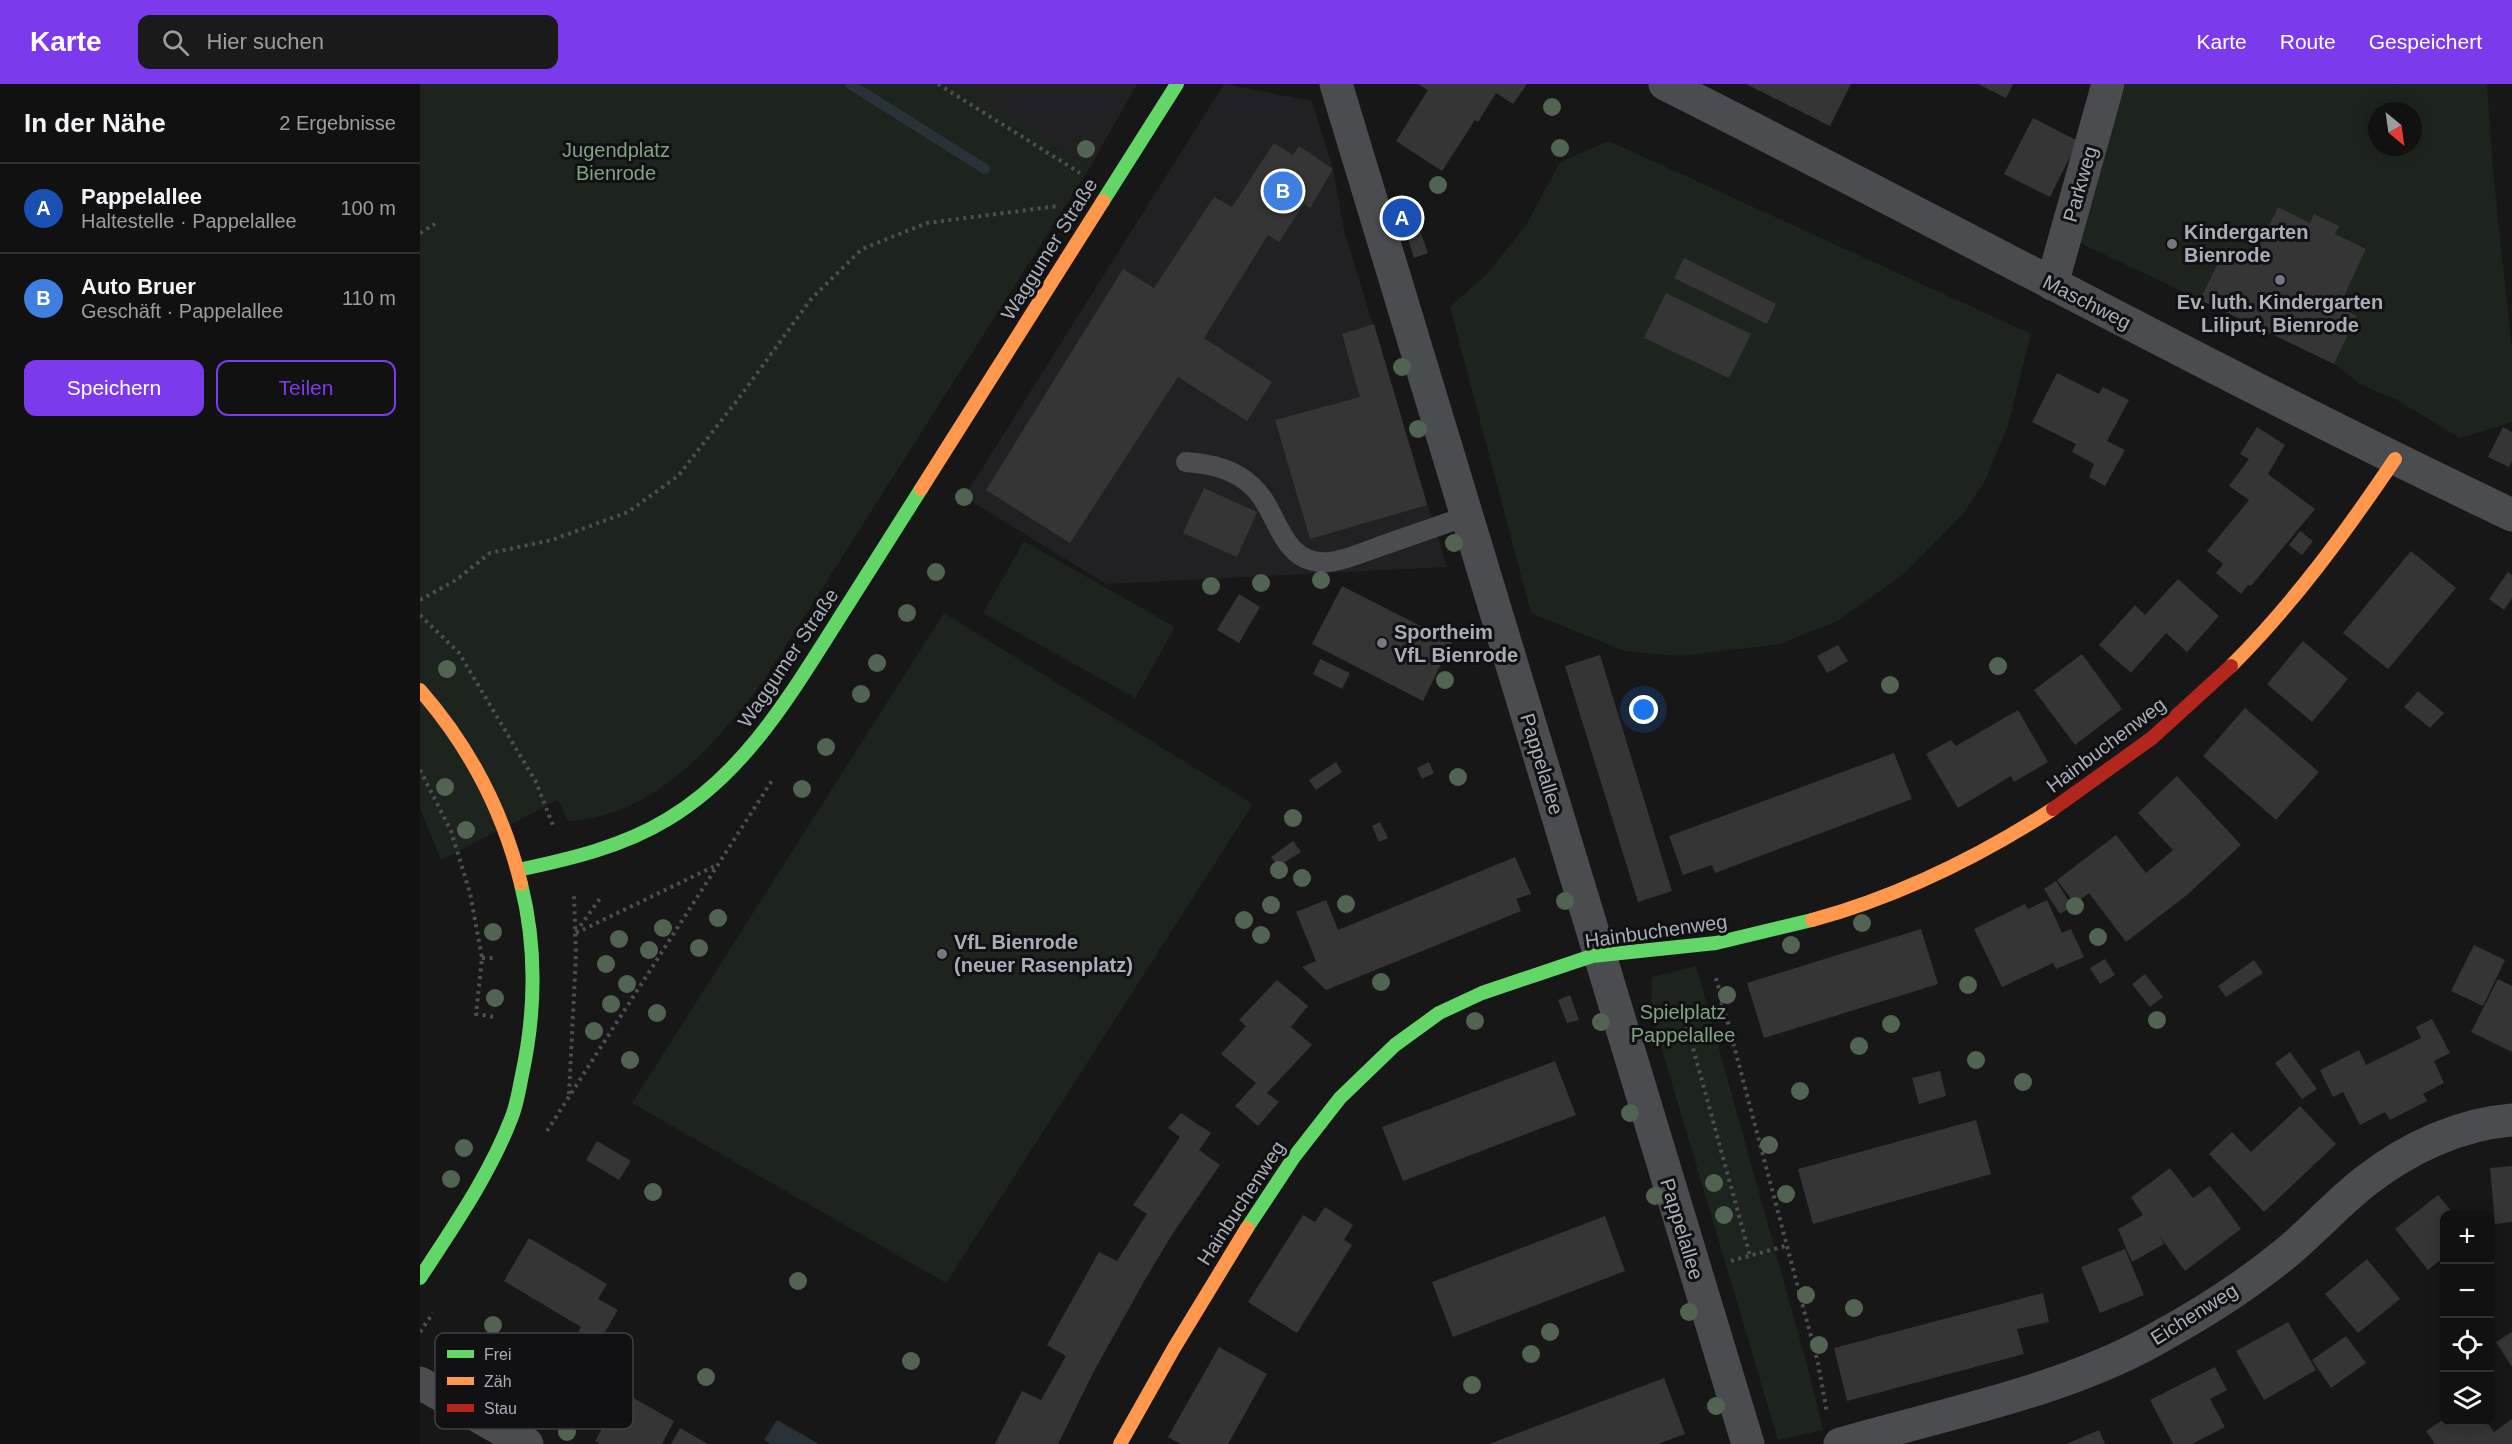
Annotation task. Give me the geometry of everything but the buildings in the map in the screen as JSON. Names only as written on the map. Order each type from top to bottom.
[{"type":"street","name":"Waggumer Straße","points":[[518,870],[573,859],[617,845],[652,829],[711,790],[741,761],[782,709],[1177,84]]},
{"type":"street","name":"Pappelallee","points":[[1336,84],[1364,184],[1748,1444]]},
{"type":"street","name":"Maschweg","points":[[1665,84],[1859,181],[2052,284],[2395,459],[2512,515]]},
{"type":"street","name":"Parkweg","points":[[2052,284],[2108,84]]},
{"type":"street","name":"Hainbuchenweg","points":[[1120,1444],[1200,1304],[1277,1180],[1320,1120],[1370,1064],[1428,1020],[1463,999],[1599,954],[1708,945],[1798,925],[1920,882],[1997,844],[2104,776],[2206,693],[2264,633],[2336,547],[2395,459]]},
{"type":"street","points":[[420,690],[449,724],[488,792],[518,870],[526,909],[534,979],[530,1032],[514,1109],[477,1186],[420,1278]]},
{"type":"street","name":"Eichenweg","points":[[1834,1432],[2045,1386],[2121,1357],[2188,1320],[2252,1279],[2286,1253],[2366,1180],[2402,1156],[2454,1132],[2512,1120]]},
{"type":"street","points":[[420,1383],[435,1392]]},
{"type":"street","points":[[501,1429],[527,1444]]},
{"type":"lane","points":[[1186,462],[1225,469],[1252,486],[1264,500],[1281,536],[1291,549],[1317,561],[1343,559],[1467,516]]},
{"type":"path","points":[[938,84],[1108,193]]},
{"type":"path","points":[[420,600],[456,580],[490,553],[552,540],[628,512],[678,476],[742,394],[811,299],[862,249],[927,223],[1041,210],[1108,193]]},
{"type":"path","points":[[420,233],[435,224]]},
{"type":"path","points":[[420,770],[451,831],[470,893],[482,958],[476,1014],[496,1017]]},
{"type":"path","points":[[576,933],[718,865]]},
{"type":"path","points":[[569,1095],[576,933],[601,897]]},
{"type":"path","points":[[1708,945],[1834,1432]]},
{"type":"path","points":[[1723,1005],[1684,1015],[1750,1256]]},
{"type":"path","points":[[1694,1271],[1785,1246]]},
{"type":"shaded area","points":[[960,84],[1137,84],[1090,167]]},
{"type":"shaded area","points":[[1224,84],[1312,101],[1333,169],[1344,230],[1447,567],[1106,584],[964,497]]},
{"type":"shaded area","points":[[777,1420],[819,1444],[771,1444],[764,1440]]},
{"type":"green space","name":"Jugendplatz Bienrode","points":[[420,84],[961,84],[1090,167],[764,680],[704,752],[655,792],[628,807],[599,817],[568,821],[558,800],[441,860],[420,808]]},
{"type":"green space","points":[[2126,84],[2487,84],[2493,170],[2512,349],[2512,422],[2460,438],[2397,400],[2360,384],[2334,364],[2357,317],[2339,307],[2366,249],[2278,208],[2252,261],[2225,248],[2200,300],[2076,241]]},
{"type":"green space","points":[[1609,141],[2031,334],[2008,425],[1985,481],[1963,514],[1904,574],[1837,621],[1779,644],[1681,656],[1624,651],[1531,613],[1450,307],[1488,273],[1526,225],[1560,162]]},
{"type":"green space","points":[[1024,541],[1175,627],[1135,698],[983,613]]},
{"type":"green space","name":"VfL Bienrode (neuer Rasenplatz)","points":[[944,613],[1253,804],[946,1283],[632,1103]]},
{"type":"green space","name":"Spielplatz Pappelallee","points":[[1696,966],[1823,1430],[1778,1440],[1651,1013],[1652,977]]},
{"type":"waterway","points":[[850,84],[985,169]]},
{"type":"traffic: fast","points":[[1103,201],[1177,84]]},
{"type":"traffic: fast","points":[[518,870],[614,845],[650,829],[695,801],[719,780],[741,758],[781,708],[921,489]]},
{"type":"traffic: fast","points":[[420,1278],[492,1161],[516,1103],[527,1051],[533,979],[530,932],[521,884]]},
{"type":"traffic: fast","points":[[1247,1228],[1294,1157],[1340,1098],[1395,1045],[1439,1013],[1482,993],[1592,956],[1716,943],[1812,920]]},
{"type":"traffic: slow","points":[[921,489],[1103,201]]},
{"type":"traffic: slow","points":[[2231,666],[2318,567],[2395,459]]},
{"type":"traffic: slow","points":[[420,690],[454,734],[482,781],[505,831],[521,884]]},
{"type":"traffic: slow","points":[[1812,920],[1875,900],[1937,874],[2053,809]]},
{"type":"traffic: slow","points":[[1120,1444],[1174,1348],[1247,1228]]},
{"type":"traffic: jam","points":[[2053,809],[2152,738],[2231,666]]},
{"type":"place","name":"Auto Bruer","points":[[1283,191]]},
{"type":"place","name":"Pappelallee","points":[[1402,218]]},
{"type":"place","name":"Kindergarten Bienrode","points":[[2172,244]]},
{"type":"place","name":"Ev. luth. Kindergarten Liliput, Bienrode","points":[[2280,280]]},
{"type":"place","name":"Sportheim VfL Bienrode","points":[[1382,643]]},
{"type":"place","name":"VfL Bienrode (neuer Rasenplatz)","points":[[942,954]]}]
